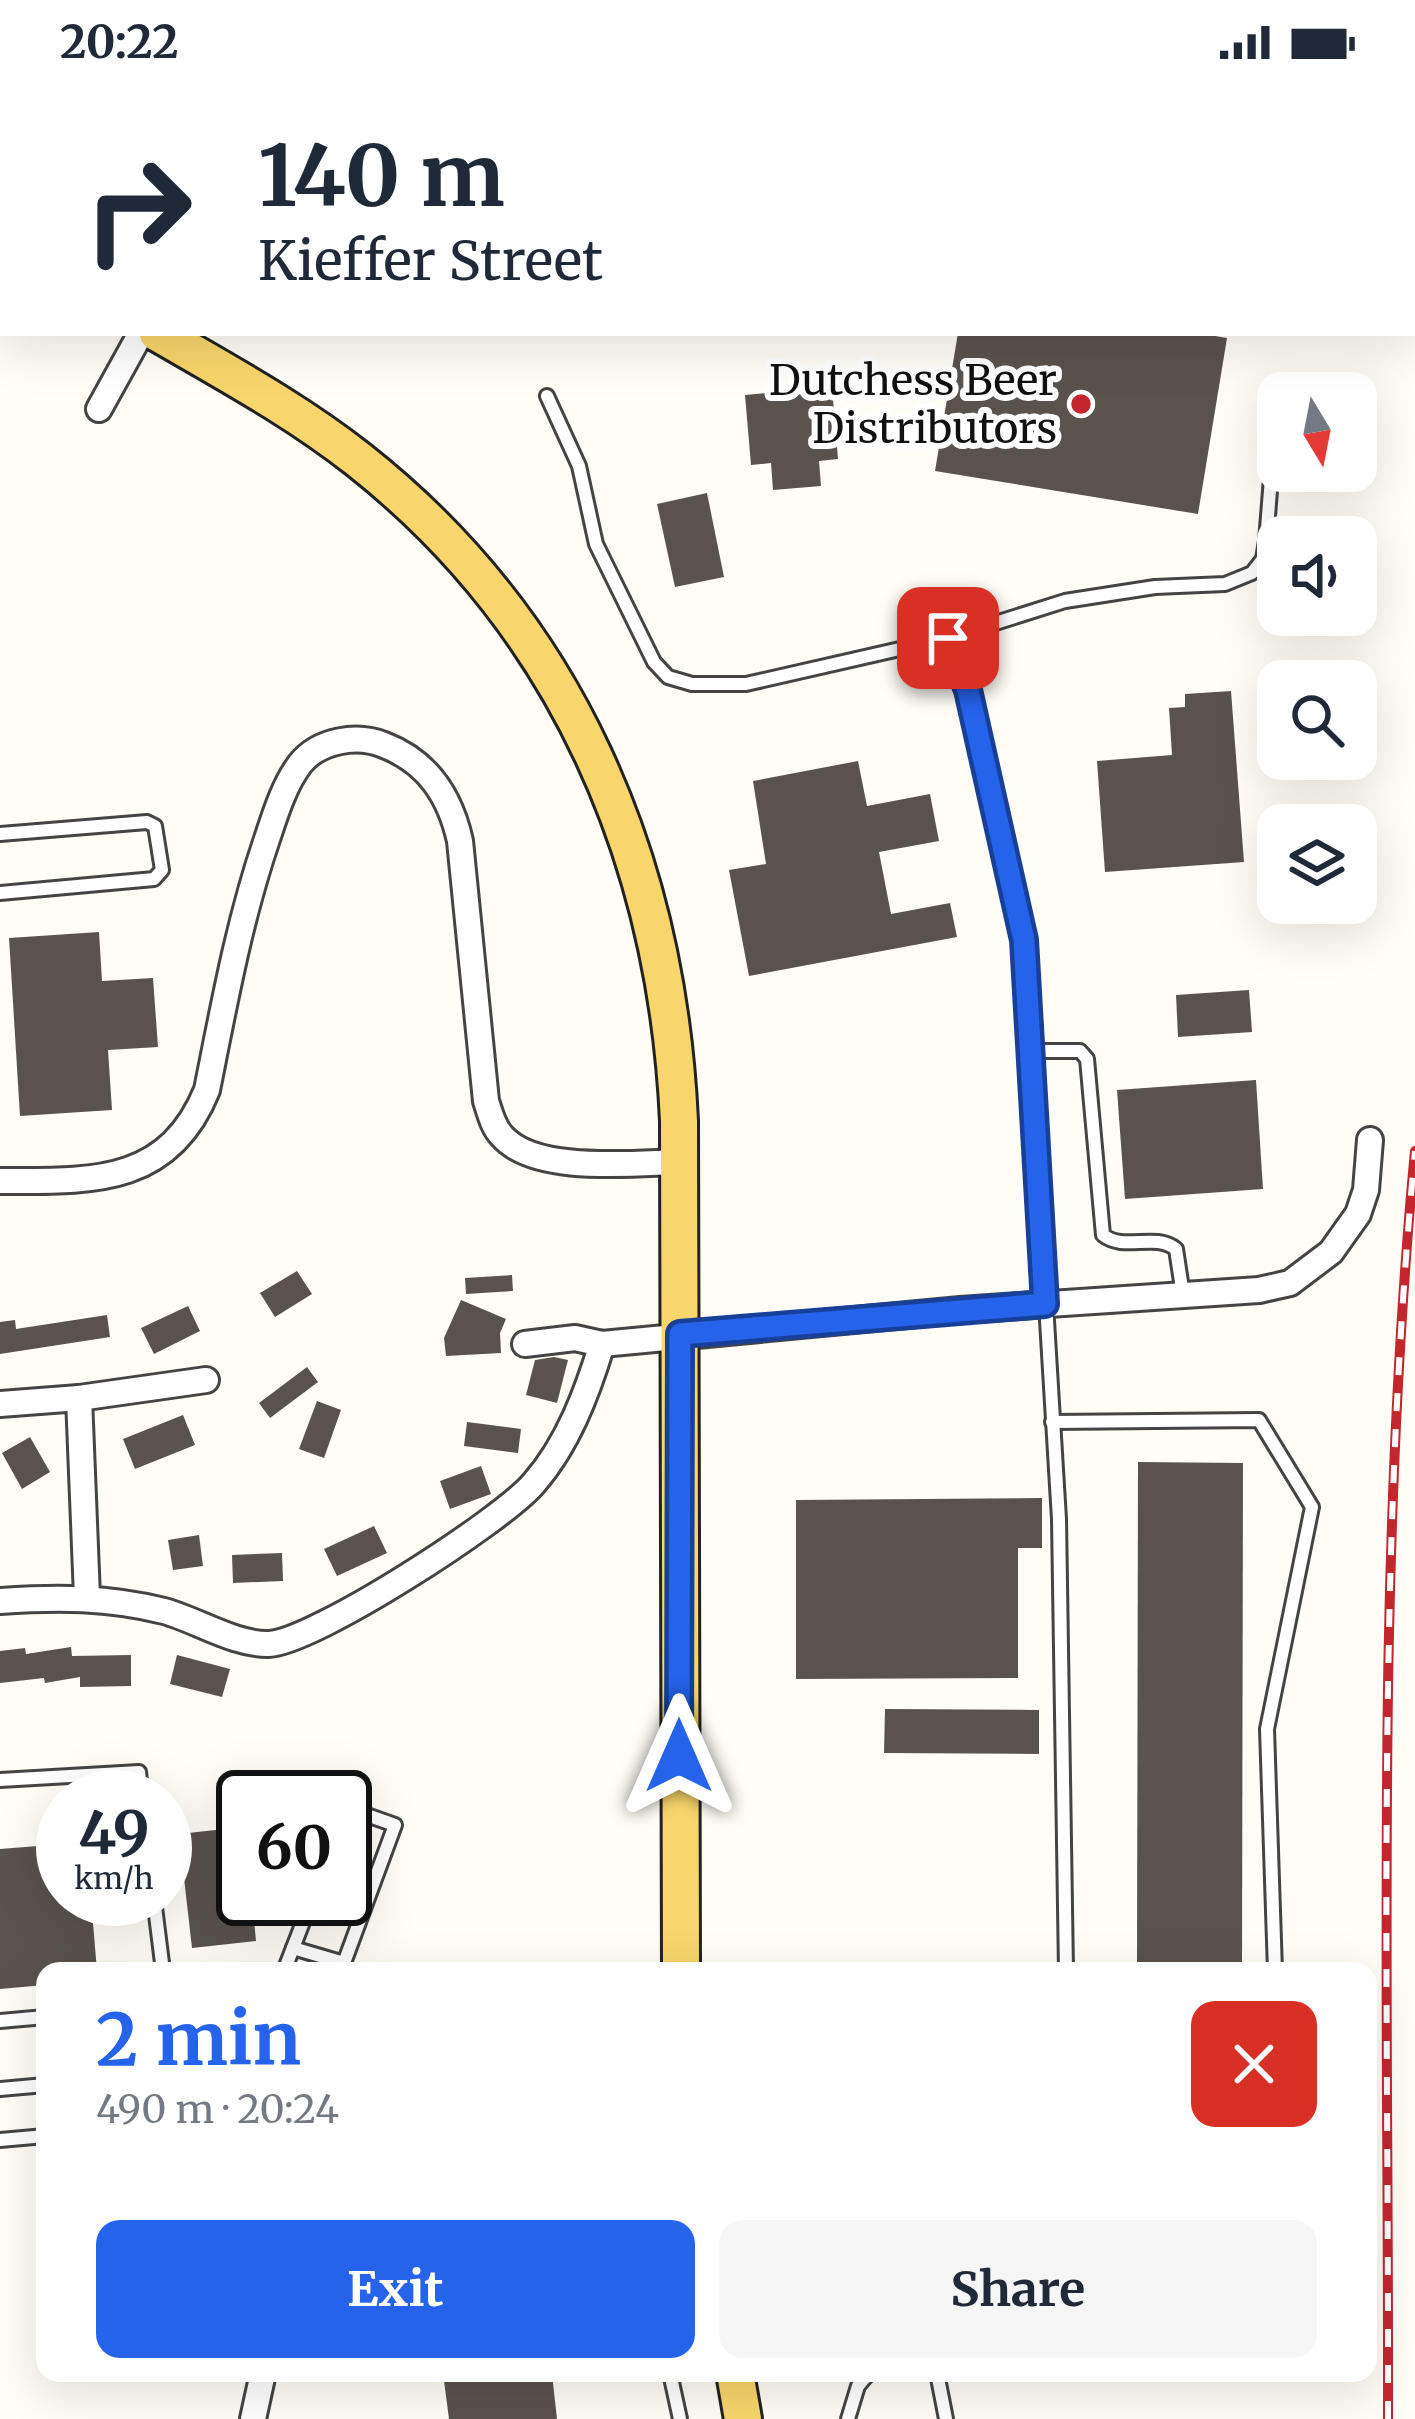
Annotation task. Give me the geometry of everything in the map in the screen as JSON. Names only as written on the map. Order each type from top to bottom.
[{"type":"main road","points":[[163,336],[305,422],[393,488],[488,589],[544,667],[592,752],[643,879],[669,1001],[680,1162],[681,1962]]},
{"type":"main road","points":[[737,2382],[743,2419]]},
{"type":"street","points":[[99,409],[139,336]]},
{"type":"street","points":[[0,1181],[57,1181],[114,1174],[149,1163],[174,1145],[196,1118],[208,1090],[251,886],[277,809],[298,766],[326,744],[352,739],[379,742],[406,755],[438,783],[454,816],[486,1101],[504,1140],[538,1157],[597,1164],[680,1162]]},
{"type":"street","points":[[525,1344],[575,1338],[602,1344],[1259,1290],[1302,1276],[1330,1252],[1358,1214],[1366,1190],[1370,1140]]},
{"type":"street","points":[[0,1601],[87,1597],[164,1612],[257,1643],[285,1642],[341,1615],[500,1514],[533,1485],[564,1442],[602,1344]]},
{"type":"street","points":[[0,1404],[206,1380]]},
{"type":"street","points":[[80,1398],[87,1597]]},
{"type":"street","points":[[253,2419],[260,2382]]},
{"type":"lane","points":[[547,396],[579,466],[596,544],[654,662],[668,677],[692,684],[746,683],[948,638],[1065,602],[1155,587],[1225,584],[1252,573],[1263,559],[1270,492]]},
{"type":"lane","points":[[948,638],[968,690],[1018,907],[1032,1051],[1059,1541],[1066,1962]]},
{"type":"lane","points":[[0,834],[147,822],[155,826],[162,870],[154,879],[0,892]]},
{"type":"lane","points":[[1032,1051],[1080,1051],[1087,1059],[1103,1235],[1114,1243],[1166,1241],[1176,1249],[1183,1295]]},
{"type":"lane","points":[[1052,1422],[1258,1420],[1312,1507],[1267,1729],[1275,1962]]},
{"type":"lane","points":[[0,1780],[36,1778]]},
{"type":"lane","points":[[372,1817],[395,1825],[372,1888]]},
{"type":"lane","points":[[157,1926],[162,1962]]},
{"type":"lane","points":[[288,1962],[302,1926]]},
{"type":"lane","points":[[345,1962],[358,1926]]},
{"type":"lane","points":[[293,1948],[338,1962]]},
{"type":"lane","points":[[0,2021],[36,2018]]},
{"type":"lane","points":[[0,2089],[36,2086]]},
{"type":"lane","points":[[0,2140],[36,2137]]},
{"type":"lane","points":[[672,2382],[680,2419]]},
{"type":"lane","points":[[848,2419],[861,2382]]},
{"type":"lane","points":[[939,2382],[946,2419]]},
{"type":"building","name":"Dutchess Beer Distributors","points":[[958,336],[1227,338],[1198,514],[935,471]]},
{"type":"building","points":[[832,387],[838,459],[819,461],[821,486],[773,490],[771,463],[751,465],[745,395]]},
{"type":"building","points":[[707,493],[724,577],[675,587],[657,504]]},
{"type":"building","points":[[1231,691],[1244,862],[1105,872],[1097,761],[1172,755],[1169,708],[1185,707],[1185,694]]},
{"type":"building","points":[[858,761],[867,806],[930,794],[939,841],[879,852],[891,914],[950,903],[957,937],[749,976],[729,870],[766,864],[753,781]]},
{"type":"building","points":[[99,932],[102,981],[153,978],[158,1047],[108,1050],[112,1110],[20,1116],[9,938]]},
{"type":"building","points":[[1249,990],[1252,1032],[1178,1037],[1176,995]]},
{"type":"building","points":[[1256,1080],[1263,1189],[1125,1199],[1117,1090]]},
{"type":"building","points":[[297,1271],[312,1294],[275,1317],[260,1293]]},
{"type":"building","points":[[512,1275],[513,1291],[466,1294],[465,1278]]},
{"type":"building","points":[[461,1300],[506,1319],[500,1333],[501,1353],[446,1356],[444,1338]]},
{"type":"building","points":[[188,1306],[200,1331],[154,1354],[141,1328]]},
{"type":"building","points":[[107,1315],[110,1337],[0,1354],[0,1322],[15,1320],[16,1329]]},
{"type":"building","points":[[535,1360],[568,1360],[557,1403],[526,1395]]},
{"type":"building","points":[[307,1367],[318,1382],[270,1418],[259,1403]]},
{"type":"building","points":[[317,1401],[341,1410],[324,1458],[299,1449]]},
{"type":"building","points":[[183,1415],[195,1445],[135,1469],[123,1439]]},
{"type":"building","points":[[467,1422],[521,1429],[518,1453],[464,1446]]},
{"type":"building","points":[[30,1437],[50,1472],[22,1489],[2,1453]]},
{"type":"building","points":[[1138,1462],[1243,1463],[1242,1962],[1137,1962]]},
{"type":"building","points":[[481,1466],[491,1494],[450,1509],[440,1481]]},
{"type":"building","points":[[1042,1498],[1042,1548],[1018,1548],[1018,1678],[796,1679],[796,1500]]},
{"type":"building","points":[[374,1526],[387,1553],[337,1576],[324,1549]]},
{"type":"building","points":[[199,1535],[203,1566],[173,1570],[168,1540]]},
{"type":"building","points":[[282,1553],[283,1581],[233,1583],[232,1555]]},
{"type":"building","points":[[71,1647],[72,1656],[131,1655],[131,1686],[80,1687],[80,1677],[0,1683],[0,1651],[25,1648],[26,1654]]},
{"type":"building","points":[[177,1655],[230,1669],[222,1697],[170,1684]]},
{"type":"building","points":[[885,1709],[1039,1710],[1039,1754],[884,1753]]},
{"type":"building","points":[[216,1830],[216,1926],[255,1926],[256,1941],[192,1948],[192,1833]]},
{"type":"building","points":[[36,1846],[36,1926],[93,1926],[96,1962],[36,1962],[36,1986],[0,1989],[0,1849]]},
{"type":"building","points":[[444,2382],[553,2382],[557,2419],[449,2419]]},
{"type":"railway","points":[[1388,2419],[1389,1626],[1402,1309],[1415,1151]]},
{"type":"place","name":"Dutchess Beer Distributors","points":[[1081,404]]},
{"type":"route","points":[[679,1756],[680,1334],[1045,1304],[1024,940],[968,690],[948,638]]}]
